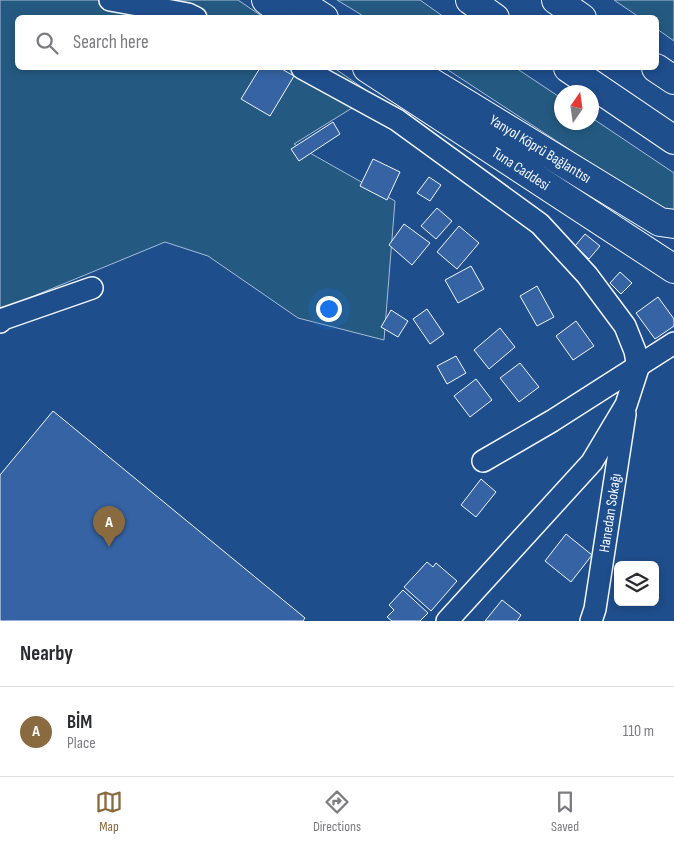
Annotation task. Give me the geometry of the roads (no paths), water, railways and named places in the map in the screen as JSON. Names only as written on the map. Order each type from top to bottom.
[{"type":"main road","points":[[266,0],[286,15]]},
{"type":"main road","points":[[296,0],[319,15]]},
{"type":"main road","points":[[470,0],[491,15]]},
{"type":"main road","points":[[556,0],[578,15]]},
{"type":"main road","name":"Tuna Caddesi","points":[[370,70],[674,270]]},
{"type":"main road","name":"Yanyol Köprü Bağlantısı","points":[[411,70],[660,222],[674,224]]},
{"type":"main road","points":[[571,70],[674,140]]},
{"type":"main road","points":[[659,70],[674,80]]},
{"type":"street","points":[[110,0],[190,15]]},
{"type":"street","points":[[306,70],[397,120],[540,224],[587,275],[625,326],[635,351],[638,368],[626,405],[592,462],[447,621]]},
{"type":"street","points":[[0,322],[92,288]]},
{"type":"street","points":[[483,461],[638,368],[674,343]]},
{"type":"street","name":"Hanedan Sokağı","points":[[592,621],[626,405]]},
{"type":"place","name":"BİM","points":[[109,547]]}]
